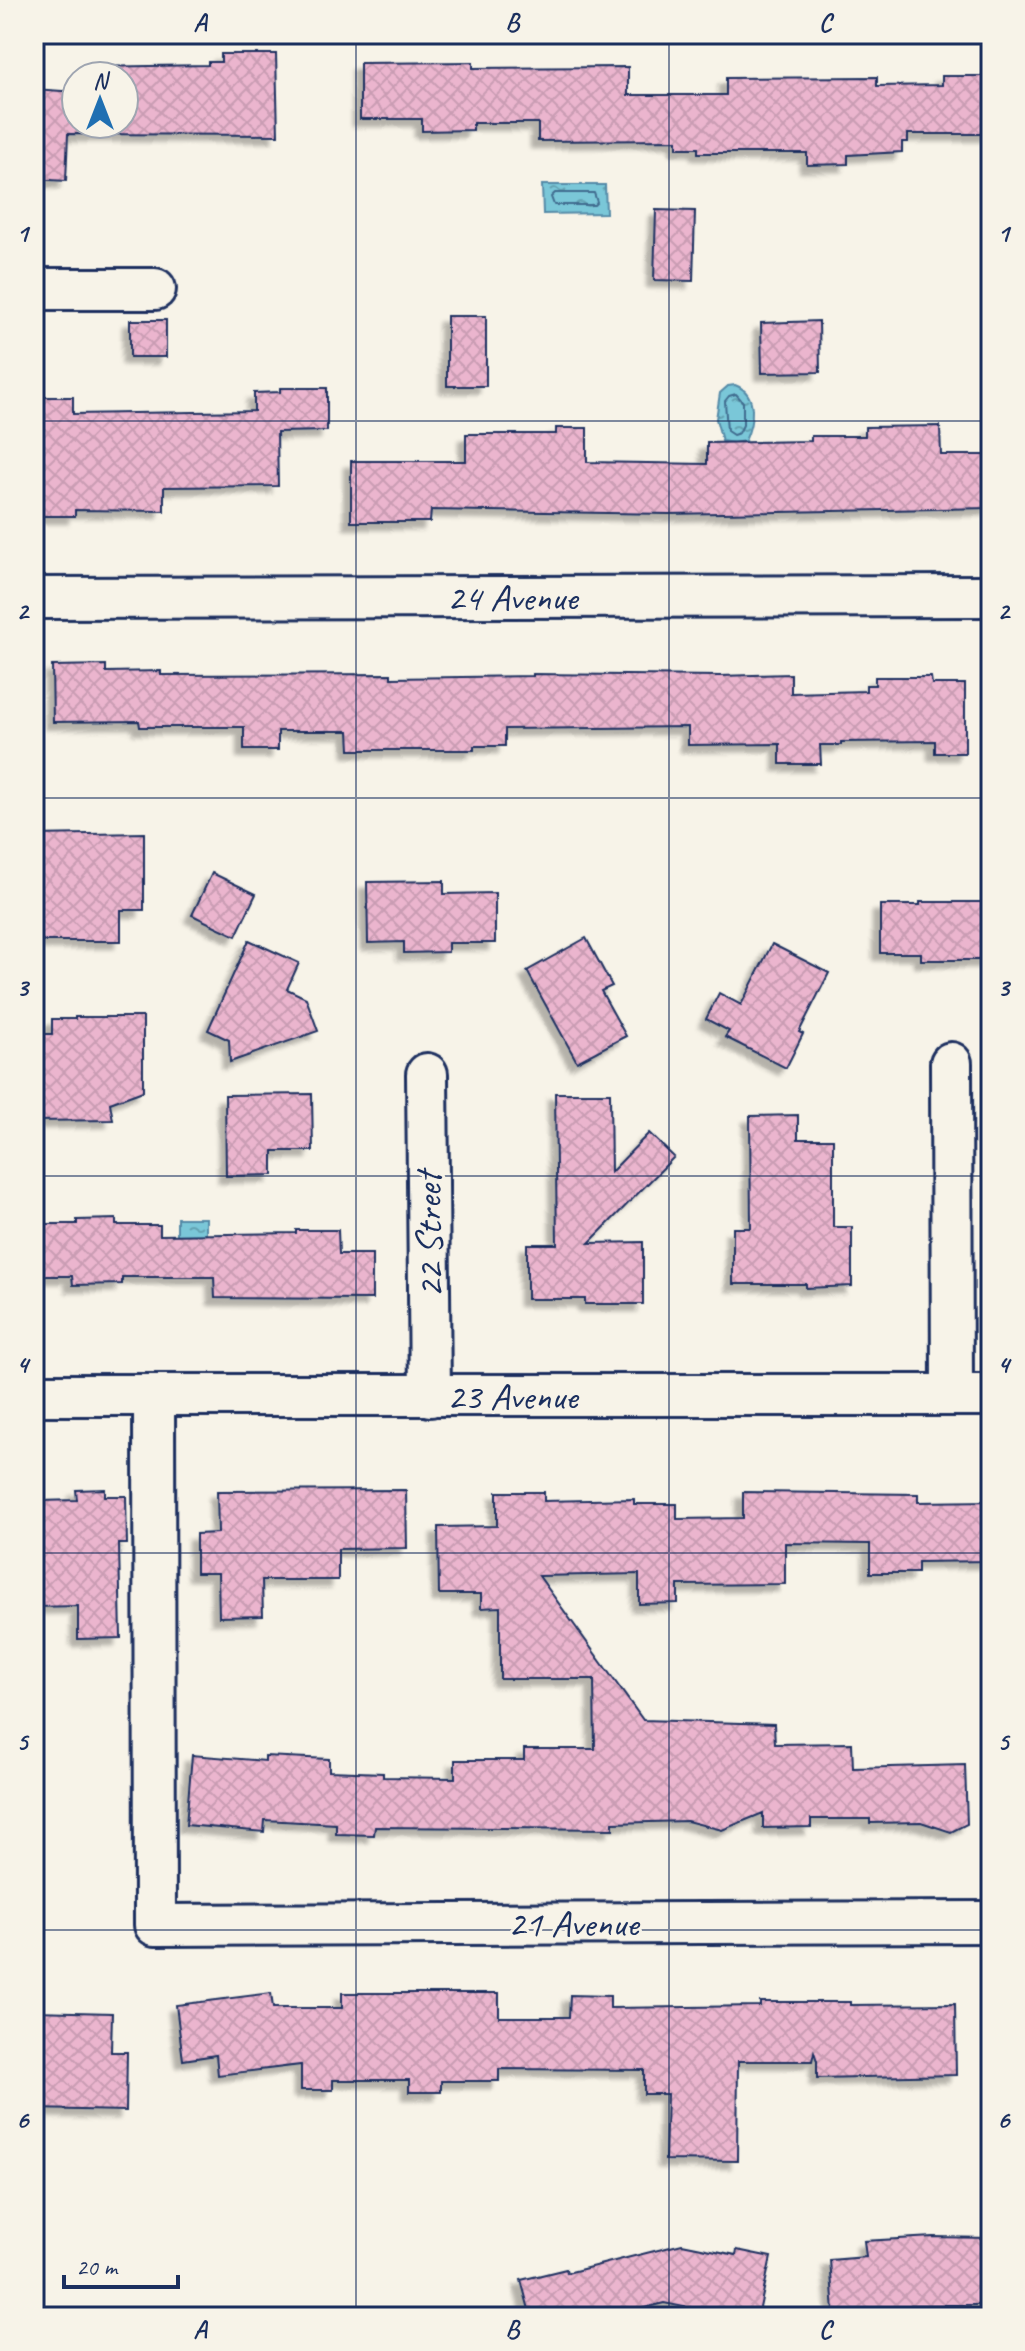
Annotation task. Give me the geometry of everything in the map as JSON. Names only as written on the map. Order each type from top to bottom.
[{"type":"street","points":[[34,289],[155,289]]},
{"type":"street","name":"24 Avenue","points":[[34,598],[991,596]]},
{"type":"street","points":[[951,1063],[972,1395]]},
{"type":"street","name":"22 Street","points":[[427,1074],[430,1396]]},
{"type":"street","name":"23 Avenue","points":[[34,1395],[972,1395]]},
{"type":"street","name":"21 Avenue","points":[[154,1395],[155,1925],[991,1922]]},
{"type":"water","points":[[542,185],[605,185],[606,213],[543,214]]},
{"type":"water","points":[[735,385],[748,395],[752,410],[745,441],[733,443],[722,441],[716,419],[720,393],[728,386]]},
{"type":"water","points":[[177,1218],[206,1218],[206,1275],[177,1275]]},
{"type":"building","points":[[221,54],[276,54],[278,135],[140,134],[140,66],[221,62]]},
{"type":"building","points":[[473,62],[473,68],[628,67],[628,95],[726,95],[726,78],[877,77],[877,86],[942,85],[942,76],[991,76],[991,134],[908,134],[908,142],[902,142],[902,152],[848,155],[848,164],[807,165],[807,153],[698,153],[698,148],[677,148],[677,140],[538,141],[538,123],[473,123],[473,130],[422,131],[422,119],[360,119],[360,63]]},
{"type":"building","points":[[34,89],[60,91],[60,140],[68,140],[66,181],[34,179]]},
{"type":"building","points":[[656,210],[695,211],[693,281],[654,280]]},
{"type":"building","points":[[447,316],[486,316],[486,386],[447,386]]},
{"type":"building","points":[[130,320],[166,320],[166,357],[130,357]]},
{"type":"building","points":[[819,321],[820,372],[762,373],[761,323]]},
{"type":"building","points":[[280,388],[327,388],[327,431],[277,432],[278,486],[164,487],[164,511],[75,510],[75,516],[34,516],[34,422],[39,422],[39,397],[73,397],[73,414],[254,411],[254,393],[280,392]]},
{"type":"building","points":[[940,426],[941,455],[991,455],[991,508],[669,514],[431,510],[430,522],[351,522],[351,461],[466,461],[466,434],[556,434],[556,428],[587,428],[587,462],[707,464],[707,443],[811,441],[811,436],[865,436],[865,427]]},
{"type":"building","points":[[106,665],[106,672],[161,671],[161,675],[391,674],[391,678],[533,674],[791,674],[791,693],[866,691],[866,685],[875,685],[875,677],[931,677],[932,684],[965,684],[965,753],[935,753],[935,741],[841,742],[841,745],[820,745],[821,764],[780,764],[780,744],[688,745],[688,727],[505,729],[505,746],[474,746],[474,750],[350,750],[349,731],[278,731],[278,750],[244,750],[244,727],[140,727],[139,721],[53,722],[52,666]]},
{"type":"building","points":[[144,833],[144,910],[121,910],[121,941],[34,941],[34,835]]},
{"type":"building","points":[[212,873],[256,894],[236,936],[192,915]]},
{"type":"building","points":[[444,881],[444,894],[495,893],[495,943],[448,943],[448,952],[404,953],[404,942],[368,943],[367,882]]},
{"type":"building","points":[[920,902],[991,902],[991,960],[921,960],[921,953],[880,953],[880,905],[920,905]]},
{"type":"building","points":[[586,938],[612,986],[601,991],[626,1036],[577,1062],[527,971]]},
{"type":"building","points":[[249,940],[299,963],[287,989],[306,998],[318,1031],[230,1062],[229,1040],[208,1030]]},
{"type":"building","points":[[772,944],[829,973],[799,1032],[803,1034],[786,1068],[725,1037],[729,1031],[706,1019],[719,993],[741,1005]]},
{"type":"building","points":[[143,1017],[143,1091],[110,1103],[113,1120],[34,1121],[34,1034],[52,1034],[52,1019]]},
{"type":"building","points":[[555,1093],[610,1093],[611,1172],[649,1133],[674,1157],[589,1243],[643,1242],[643,1304],[585,1304],[585,1299],[527,1299],[527,1244],[557,1244]]},
{"type":"building","points":[[312,1094],[313,1151],[273,1151],[273,1175],[226,1176],[225,1095]]},
{"type":"building","points":[[798,1115],[798,1139],[833,1139],[833,1227],[852,1227],[852,1286],[806,1288],[806,1284],[733,1284],[733,1228],[751,1228],[750,1116]]},
{"type":"building","points":[[116,1219],[116,1225],[160,1225],[160,1235],[338,1230],[339,1254],[372,1254],[372,1299],[215,1298],[214,1277],[122,1277],[122,1284],[73,1285],[72,1276],[37,1276],[36,1224],[77,1224],[77,1220]]},
{"type":"building","points":[[105,1489],[105,1496],[126,1496],[127,1544],[119,1544],[121,1638],[78,1639],[78,1606],[34,1607],[34,1505],[40,1505],[40,1501],[77,1500],[76,1490]]},
{"type":"building","points":[[406,1490],[407,1548],[338,1549],[338,1580],[262,1580],[263,1616],[219,1617],[218,1573],[196,1573],[196,1534],[218,1533],[217,1491]]},
{"type":"building","points":[[497,1492],[544,1492],[544,1501],[634,1499],[634,1504],[677,1504],[677,1519],[743,1518],[743,1492],[918,1494],[918,1502],[991,1501],[991,1561],[918,1562],[918,1573],[870,1573],[870,1544],[785,1543],[785,1584],[678,1585],[678,1603],[639,1604],[639,1574],[539,1576],[643,1720],[774,1724],[775,1744],[852,1743],[853,1768],[965,1765],[967,1824],[951,1832],[921,1822],[811,1819],[811,1827],[763,1828],[763,1813],[722,1830],[687,1821],[613,1823],[613,1829],[375,1827],[374,1835],[336,1834],[336,1824],[265,1820],[264,1832],[186,1825],[192,1755],[265,1761],[265,1756],[329,1759],[329,1771],[383,1773],[383,1777],[455,1778],[455,1760],[524,1760],[524,1749],[595,1749],[594,1679],[500,1679],[500,1607],[481,1608],[481,1594],[439,1594],[438,1527],[497,1526]]},
{"type":"building","points":[[271,1993],[273,2008],[342,2008],[342,1993],[499,1993],[499,2017],[569,2017],[570,1995],[610,1996],[610,2008],[760,2006],[760,2002],[955,2004],[956,2075],[817,2078],[814,2052],[812,2061],[738,2061],[737,2161],[665,2160],[667,2094],[644,2094],[644,2070],[499,2069],[499,2081],[441,2081],[441,2092],[409,2092],[409,2080],[333,2080],[333,2090],[301,2090],[301,2065],[218,2075],[216,2055],[183,2060],[176,2005]]},
{"type":"building","points":[[34,2011],[112,2013],[111,2052],[127,2052],[126,2111],[34,2109]]},
{"type":"building","points":[[991,2238],[991,2305],[911,2305],[911,2308],[834,2312],[830,2260],[866,2257],[864,2241]]},
{"type":"building","points":[[682,2244],[736,2255],[737,2250],[771,2257],[758,2317],[734,2317],[664,2303],[608,2317],[531,2317],[521,2280],[566,2269],[567,2273]]}]
